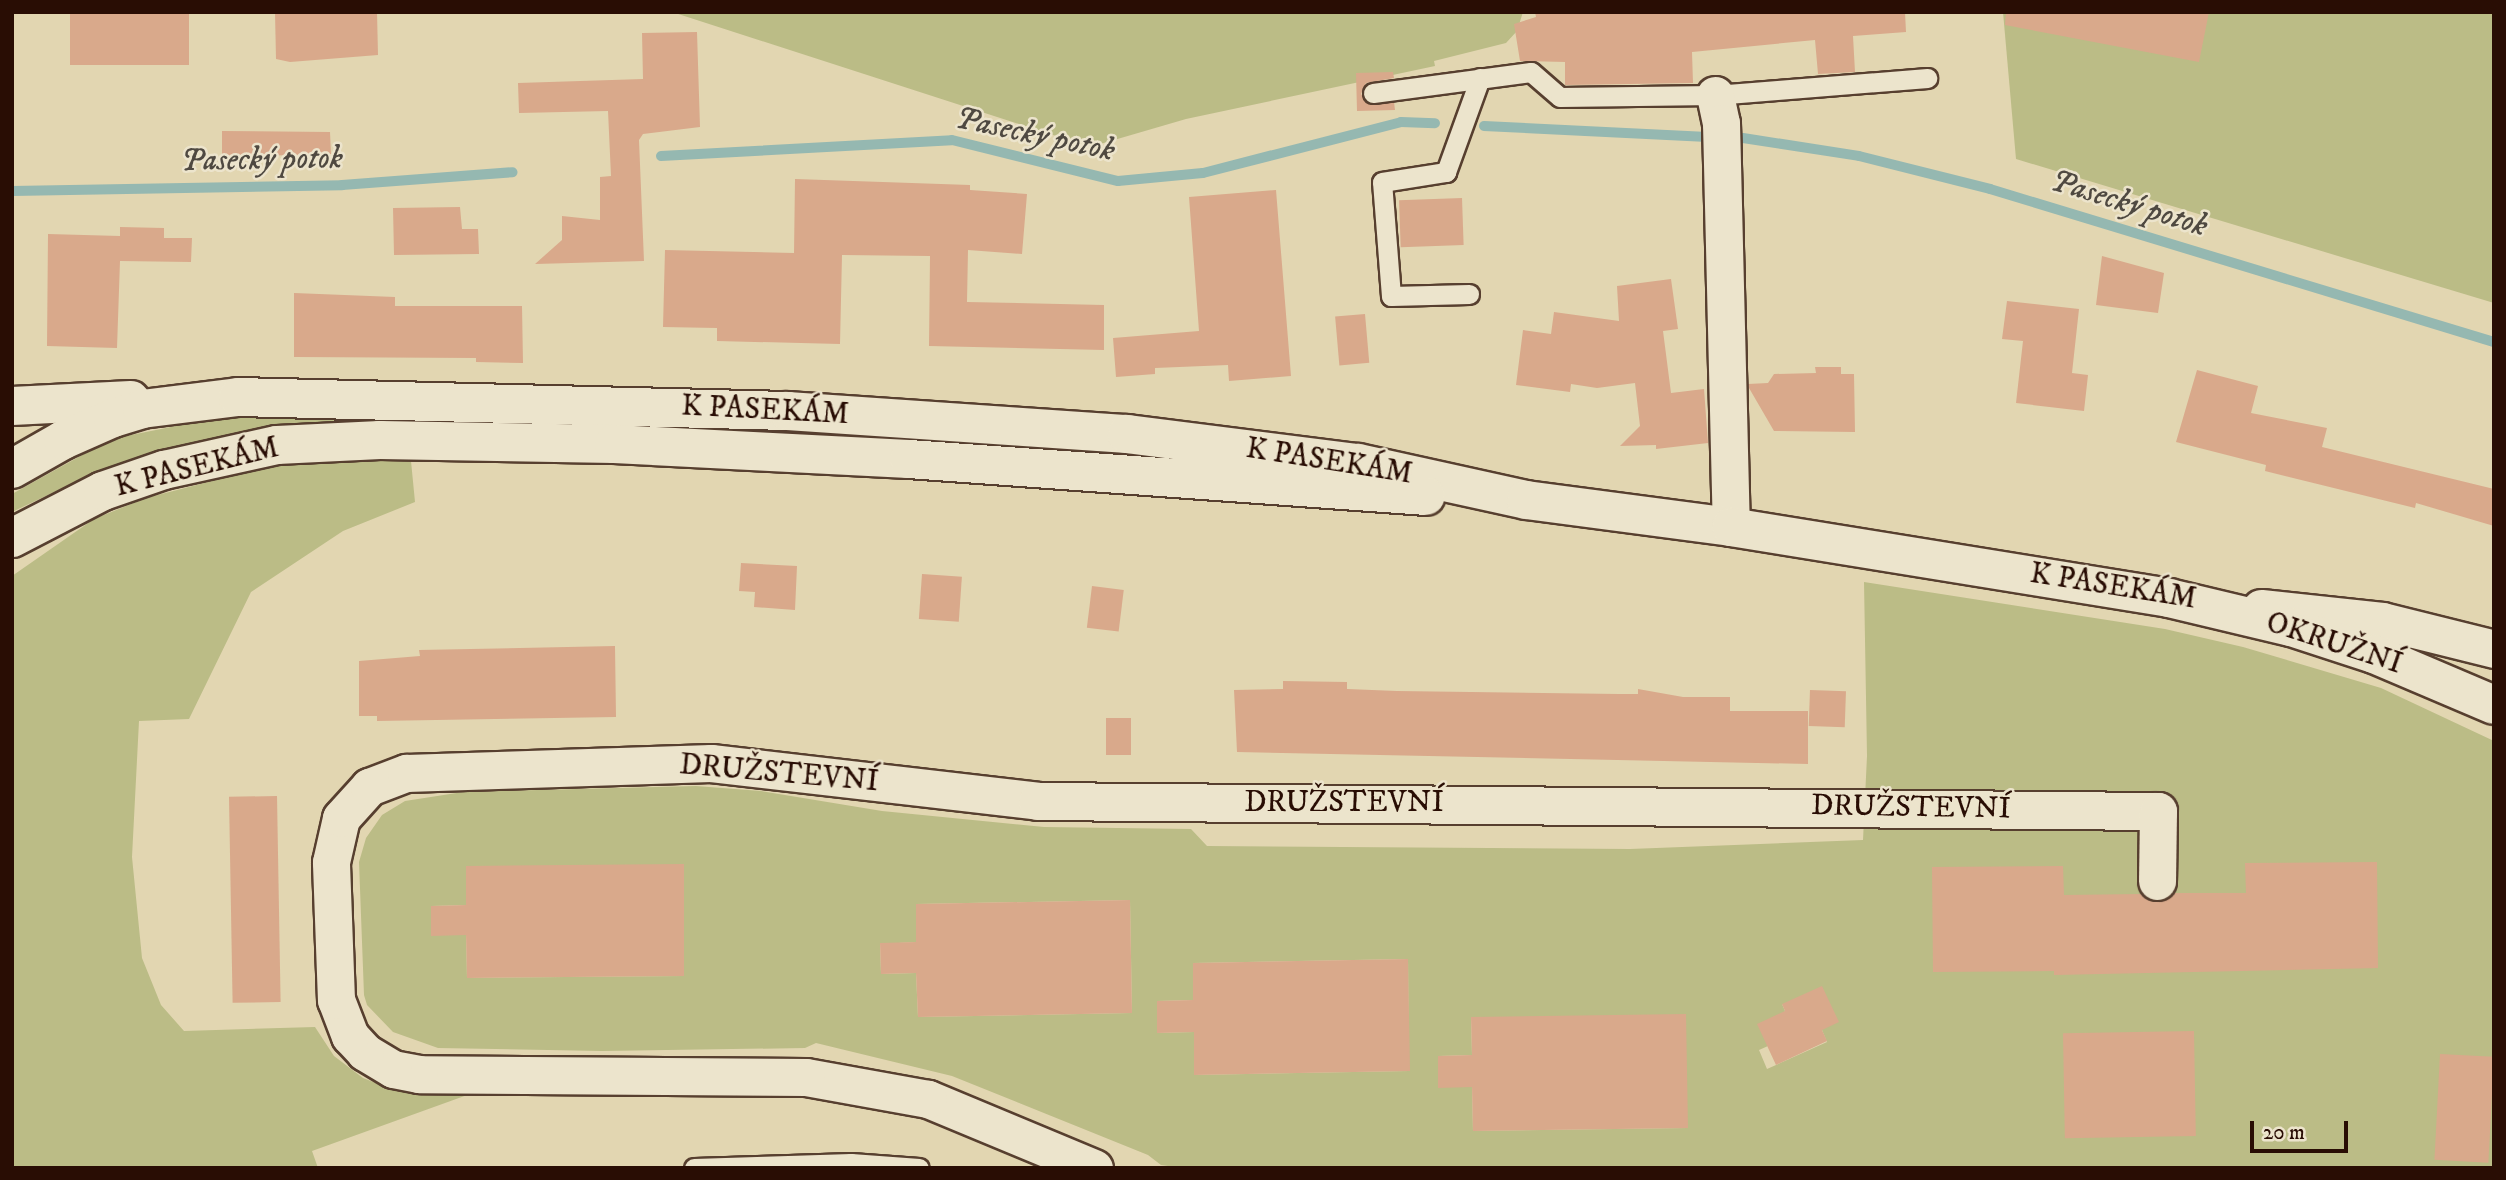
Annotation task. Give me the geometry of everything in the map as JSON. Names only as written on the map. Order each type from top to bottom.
[{"type":"street","points":[[1715,95],[1721,123],[1731,527]]},
{"type":"street","points":[[12,405],[238,397]]},
{"type":"street","name":"K PASEKÁM","points":[[12,469],[62,440],[123,415],[238,397],[707,408],[1048,428],[1358,463],[1525,500]]},
{"type":"street","name":"K PASEKÁM","points":[[12,538],[103,491],[164,470],[277,445],[380,440],[614,444],[909,459],[1340,492],[1525,500],[1731,527],[2169,598],[2382,621],[2494,649]]},
{"type":"street","name":"OKRUŽNÍ","points":[[2169,598],[2291,627],[2374,654],[2494,705]]},
{"type":"street","name":"DRUŽSTEVNÍ","points":[[1094,1168],[929,1099],[806,1077],[419,1074],[393,1069],[365,1052],[350,1036],[336,1000],[331,862],[341,818],[369,787],[396,774],[711,763],[1037,801],[2158,811],[2157,881]]},
{"type":"lane","points":[[1373,93],[1531,72],[1560,97],[1715,95],[1927,78]]},
{"type":"lane","points":[[1469,294],[1391,296],[1382,182],[1446,172],[1480,78]]},
{"type":"lane","points":[[694,1168],[851,1163],[919,1168]]},
{"type":"green space","points":[[672,12],[1523,12],[1517,31],[1506,43],[1434,61],[1435,66],[1186,119],[1090,147]]},
{"type":"green space","points":[[2003,12],[2494,12],[2494,303],[2016,159]]},
{"type":"green space","points":[[300,415],[710,423],[1250,462],[265,430],[146,455],[92,474],[12,512],[12,494],[111,439],[221,417]]},
{"type":"green space","points":[[321,461],[411,461],[415,502],[343,531],[251,592],[189,719],[139,721],[132,857],[142,958],[161,1005],[184,1031],[315,1027],[334,1056],[363,1078],[394,1090],[470,1094],[312,1151],[318,1168],[12,1168],[12,576],[94,519],[146,498],[263,468]]},
{"type":"green space","points":[[1864,582],[2165,629],[2243,647],[2381,688],[2494,741],[2494,1168],[1182,1168],[1161,1165],[1148,1155],[952,1076],[816,1043],[805,1048],[602,1051],[438,1048],[393,1032],[367,1005],[364,995],[359,862],[366,838],[382,815],[405,801],[463,792],[696,786],[761,791],[882,811],[1044,827],[1191,829],[1207,846],[1630,849],[1863,840],[1867,756]],"holes":[[[684,864],[684,976],[467,978],[466,935],[431,935],[431,906],[466,905]],[[1130,900],[1132,1013],[918,1017],[916,973],[881,974],[880,944],[916,942],[916,904]],[[1408,959],[1409,1071],[1195,1075],[1194,1032],[1157,1033],[1157,1001],[1193,1000],[1193,963]],[[1782,1004],[1822,1030],[1827,1042],[1767,1069],[1759,1050],[1768,1046],[1785,1011]],[[1471,1017],[1687,1128],[1473,1131],[1472,1087],[1438,1087],[1438,1056],[1472,1055]]]},
{"type":"building","points":[[70,12],[189,12],[189,65],[70,65]]},
{"type":"building","points":[[275,12],[377,12],[378,55],[290,62],[276,59]]},
{"type":"building","points":[[1535,12],[1905,12],[1906,32],[1853,36],[1855,72],[1818,74],[1815,40],[1692,52],[1693,83],[1565,85],[1565,62],[1520,61],[1514,24],[1536,17]]},
{"type":"building","points":[[2006,12],[2209,12],[2199,62],[2005,25]]},
{"type":"building","points":[[697,32],[700,127],[643,134],[639,140],[644,261],[535,264],[562,240],[562,216],[600,220],[600,177],[611,176],[608,111],[519,113],[518,83],[643,79],[642,33]]},
{"type":"building","points":[[1393,72],[1394,78],[1366,83],[1361,94],[1369,104],[1394,102],[1395,110],[1357,111],[1356,73]]},
{"type":"building","points":[[222,131],[330,132],[331,154],[222,157]]},
{"type":"building","points":[[795,179],[970,185],[970,190],[1027,194],[1022,254],[968,250],[967,302],[1104,305],[1104,350],[929,346],[930,256],[842,255],[840,344],[717,341],[717,328],[663,327],[665,250],[794,253]]},
{"type":"building","points":[[1276,190],[1291,376],[1229,381],[1228,365],[1155,368],[1155,374],[1116,377],[1113,338],[1199,331],[1189,197]]},
{"type":"building","points":[[1462,198],[1464,245],[1401,247],[1399,200]]},
{"type":"building","points":[[460,207],[462,229],[478,229],[479,254],[394,255],[393,208]]},
{"type":"building","points":[[120,227],[164,228],[164,238],[192,238],[191,262],[120,261],[117,348],[47,346],[48,234],[120,236]]},
{"type":"building","points":[[2102,256],[2164,273],[2158,313],[2096,305]]},
{"type":"building","points":[[1671,279],[1678,329],[1663,331],[1671,393],[1704,389],[1708,443],[1656,449],[1656,445],[1620,446],[1640,426],[1635,383],[1597,388],[1571,384],[1570,392],[1516,385],[1523,330],[1551,334],[1554,312],[1619,321],[1617,286]]},
{"type":"building","points":[[294,293],[395,297],[395,306],[522,306],[523,363],[476,362],[476,358],[294,357]]},
{"type":"building","points":[[2007,301],[2079,309],[2072,373],[2088,375],[2084,411],[2016,403],[2023,341],[2002,339]]},
{"type":"building","points":[[1365,314],[1369,363],[1339,365],[1335,317]]},
{"type":"building","points":[[1815,367],[1841,367],[1841,374],[1854,374],[1855,432],[1774,431],[1749,388],[1748,384],[1768,383],[1774,374],[1816,373]]},
{"type":"building","points":[[2197,370],[2258,386],[2251,413],[2327,428],[2322,447],[2494,489],[2494,526],[2416,503],[2415,508],[2265,471],[2266,465],[2176,442]]},
{"type":"building","points":[[741,563],[797,566],[795,610],[754,607],[755,592],[739,591]]},
{"type":"building","points":[[922,574],[962,577],[959,622],[919,619]]},
{"type":"building","points":[[1092,586],[1124,590],[1119,632],[1087,628]]},
{"type":"building","points":[[615,646],[616,717],[377,721],[377,716],[359,716],[359,661],[420,656],[419,650]]},
{"type":"building","points":[[1283,681],[1347,682],[1347,689],[1397,691],[1638,694],[1638,689],[1683,697],[1730,697],[1730,711],[1808,711],[1808,764],[1237,752],[1234,690],[1283,689]]},
{"type":"building","points":[[1810,690],[1846,691],[1845,727],[1809,726]]},
{"type":"building","points":[[1106,718],[1131,718],[1131,755],[1106,755]]},
{"type":"building","points":[[277,796],[281,1002],[233,1003],[229,797]]},
{"type":"building","points":[[2377,862],[2378,968],[2054,975],[2054,971],[1933,972],[1932,867],[2063,866],[2064,895],[2141,894],[2157,902],[2173,893],[2246,893],[2245,863]]},
{"type":"building","points":[[684,864],[684,976],[467,978],[466,935],[431,936],[431,906],[466,905],[466,866]]},
{"type":"building","points":[[1130,900],[1132,1013],[918,1017],[916,973],[881,974],[880,943],[916,942],[916,904]]},
{"type":"building","points":[[1408,959],[1410,1071],[1194,1075],[1194,1032],[1157,1033],[1157,1001],[1193,1000],[1193,963]]},
{"type":"building","points":[[1822,986],[1839,1022],[1822,1030],[1827,1041],[1776,1065],[1757,1024],[1785,1011],[1782,1004]]},
{"type":"building","points":[[1686,1014],[1688,1128],[1473,1131],[1472,1087],[1438,1088],[1438,1056],[1472,1055],[1471,1017]]},
{"type":"building","points":[[2194,1031],[2196,1136],[2065,1138],[2063,1033]]},
{"type":"building","points":[[2440,1054],[2494,1057],[2488,1163],[2434,1160]]},
{"type":"waterway","name":"Pasecký potok","points":[[661,156],[952,140],[1118,181],[1203,173],[1401,122],[1435,123]]},
{"type":"waterway","name":"Pasecký potok","points":[[1484,126],[1713,137]]},
{"type":"waterway","name":"Pasecký potok","points":[[1743,138],[1859,156],[1990,189],[2494,342]]},
{"type":"waterway","name":"Pasecký potok","points":[[12,191],[342,185],[513,172]]}]
